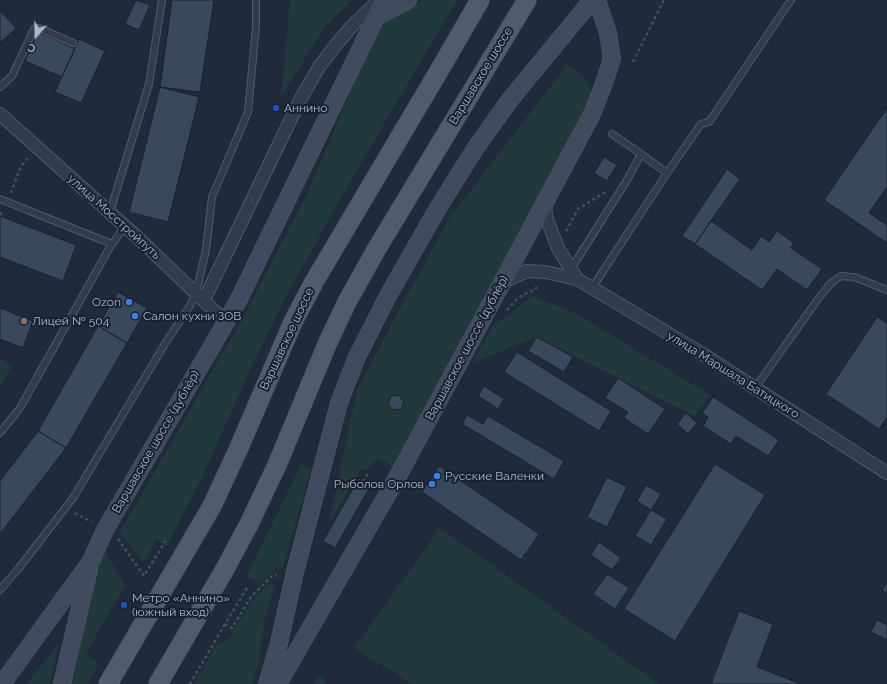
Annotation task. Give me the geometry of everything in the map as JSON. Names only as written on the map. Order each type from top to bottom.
[{"type":"main road","name":"Варшавское шоссе (дублёр)","points":[[2,684],[91,562],[105,530],[240,297],[384,0]]},
{"type":"main road","points":[[376,17],[408,0]]},
{"type":"main road","name":"Варшавское шоссе","points":[[108,684],[212,506],[238,450],[293,322],[314,282],[480,0]]},
{"type":"main road","name":"Варшавское шоссе","points":[[158,684],[225,569],[249,524],[277,465],[328,342],[347,302],[376,250],[527,0]]},
{"type":"main road","points":[[267,684],[279,643],[294,576],[339,403],[356,359],[389,294],[438,208],[475,149],[509,101],[592,0]]},
{"type":"main road","name":"Варшавское шоссе (дублёр)","points":[[278,684],[398,476],[592,114],[612,59],[608,33],[597,0]]},
{"type":"main road","points":[[62,684],[91,562]]},
{"type":"street","points":[[200,296],[300,100],[319,67],[351,27],[379,0]]},
{"type":"street","name":"улица Мосстройпуть","points":[[0,114],[110,212],[226,322]]},
{"type":"street","name":"улица Маршала Батицкого","points":[[545,203],[546,217],[558,248],[574,274],[592,288],[701,354],[887,473]]},
{"type":"street","name":"улица Маршала Батицкого","points":[[502,283],[527,271],[574,274]]},
{"type":"lane","points":[[110,212],[149,84],[162,0]]},
{"type":"lane","points":[[0,590],[19,568],[73,498],[166,342],[188,309],[200,296],[212,197],[248,112],[256,26],[256,0]]},
{"type":"lane","points":[[592,288],[667,173],[702,124],[709,122],[791,0]]},
{"type":"lane","points":[[0,88],[12,76],[34,29],[39,28],[73,43]]},
{"type":"lane","points":[[612,134],[667,173]]},
{"type":"lane","points":[[574,274],[641,154]]},
{"type":"lane","points":[[0,199],[112,244]]},
{"type":"lane","points":[[0,433],[20,408],[112,244],[125,226]]},
{"type":"lane","points":[[755,388],[831,282],[841,276],[854,277],[886,287]]},
{"type":"path","points":[[633,62],[664,0]]},
{"type":"path","points":[[0,216],[21,166],[30,155]]},
{"type":"path","points":[[564,236],[578,209],[606,192],[610,185]]},
{"type":"path","points":[[352,503],[368,474]]},
{"type":"path","points":[[66,507],[94,523]]},
{"type":"path","points":[[117,537],[144,576],[166,540]]},
{"type":"path","points":[[225,624],[232,628],[251,597],[272,576],[283,573]]},
{"type":"path","points":[[190,684],[247,588]]},
{"type":"green space","points":[[290,0],[353,0],[325,27],[281,97]]},
{"type":"green space","points":[[424,0],[457,0],[350,182],[287,295],[252,366],[204,473],[167,546],[156,540],[144,561],[141,560],[120,532],[244,316],[308,192],[379,24]]},
{"type":"green space","points":[[567,65],[582,75],[592,93],[572,136],[396,468],[377,457],[368,470],[361,470],[329,523],[357,389],[449,218]]},
{"type":"green space","points":[[533,296],[577,314],[710,395],[695,416],[537,337],[472,363],[493,326]]},
{"type":"green space","points":[[0,359],[12,366],[0,387]]},
{"type":"green space","points":[[301,464],[311,469],[283,568],[276,568],[261,583],[247,576]]},
{"type":"green space","points":[[440,528],[659,684],[412,684],[354,648]]},
{"type":"green space","points":[[105,551],[125,585],[86,654],[99,663],[88,684],[72,684],[98,564]]},
{"type":"green space","points":[[269,584],[275,584],[265,618],[259,662],[252,684],[194,684],[217,644],[229,639],[252,600]]},
{"type":"green space","points":[[59,643],[50,684],[27,684]]},
{"type":"green space","points":[[318,675],[326,680],[324,684],[313,684]]},
{"type":"building","points":[[136,0],[150,5],[139,30],[125,24]]},
{"type":"building","points":[[172,0],[214,0],[200,92],[160,87]]},
{"type":"building","points":[[0,11],[16,28],[0,43]]},
{"type":"building","points":[[38,32],[75,49],[62,77],[25,61]]},
{"type":"building","points":[[79,39],[105,51],[81,103],[55,92]]},
{"type":"building","points":[[160,87],[199,97],[168,222],[129,212]]},
{"type":"building","points":[[887,108],[887,187],[869,213],[887,225],[887,243],[824,200]]},
{"type":"building","points":[[604,157],[617,165],[607,181],[594,173]]},
{"type":"building","points":[[727,169],[740,179],[695,244],[682,236]]},
{"type":"building","points":[[0,216],[76,245],[63,281],[0,257]]},
{"type":"building","points":[[711,221],[752,250],[761,236],[769,242],[777,231],[794,243],[791,248],[822,269],[807,290],[777,269],[762,290],[695,244]]},
{"type":"building","points":[[118,292],[147,308],[127,343],[98,326]]},
{"type":"building","points":[[0,308],[33,321],[23,348],[0,339]]},
{"type":"building","points":[[877,317],[887,323],[887,417],[879,429],[826,394]]},
{"type":"building","points":[[98,326],[127,343],[66,448],[38,431]]},
{"type":"building","points":[[537,337],[573,357],[564,372],[528,351]]},
{"type":"building","points":[[517,352],[611,411],[599,431],[504,372]]},
{"type":"building","points":[[618,378],[665,409],[648,434],[624,418],[628,412],[605,398]]},
{"type":"building","points":[[484,386],[504,399],[498,409],[478,396]]},
{"type":"building","points":[[399,395],[404,402],[401,409],[393,410],[388,404],[391,396]]},
{"type":"building","points":[[713,397],[779,440],[768,456],[736,436],[731,444],[703,426],[708,417],[702,413]]},
{"type":"building","points":[[686,413],[697,423],[688,434],[677,424]]},
{"type":"building","points":[[467,415],[483,424],[488,416],[564,461],[554,479],[462,424]]},
{"type":"building","points":[[38,431],[66,448],[0,534],[0,481]]},
{"type":"building","points":[[715,464],[765,495],[675,641],[624,609]]},
{"type":"building","points":[[439,466],[539,534],[521,560],[422,492]]},
{"type":"building","points":[[607,477],[627,487],[607,527],[587,517]]},
{"type":"building","points":[[359,478],[371,485],[335,548],[323,541]]},
{"type":"building","points":[[646,485],[661,494],[651,510],[637,501]]},
{"type":"building","points":[[651,510],[667,519],[651,545],[635,536]]},
{"type":"building","points":[[599,542],[621,558],[612,570],[591,555]]},
{"type":"building","points":[[607,574],[629,588],[615,609],[593,594]]},
{"type":"building","points":[[887,581],[887,593],[882,591]]},
{"type":"building","points":[[739,611],[773,624],[757,667],[801,684],[711,684]]},
{"type":"building","points":[[877,620],[887,625],[887,640],[871,632]]},
{"type":"place","name":"Аннино","points":[[276,108]]},
{"type":"place","name":"Ozon","points":[[129,302]]},
{"type":"place","name":"Салон кухни ЗОВ","points":[[135,316]]},
{"type":"place","name":"Лицей № 504","points":[[24,321]]},
{"type":"place","name":"Русские Валенки","points":[[437,476]]},
{"type":"place","name":"Рыболов Орлов","points":[[432,484]]},
{"type":"place","name":"Метро «Аннино» (южный вход)","points":[[124,605]]}]
